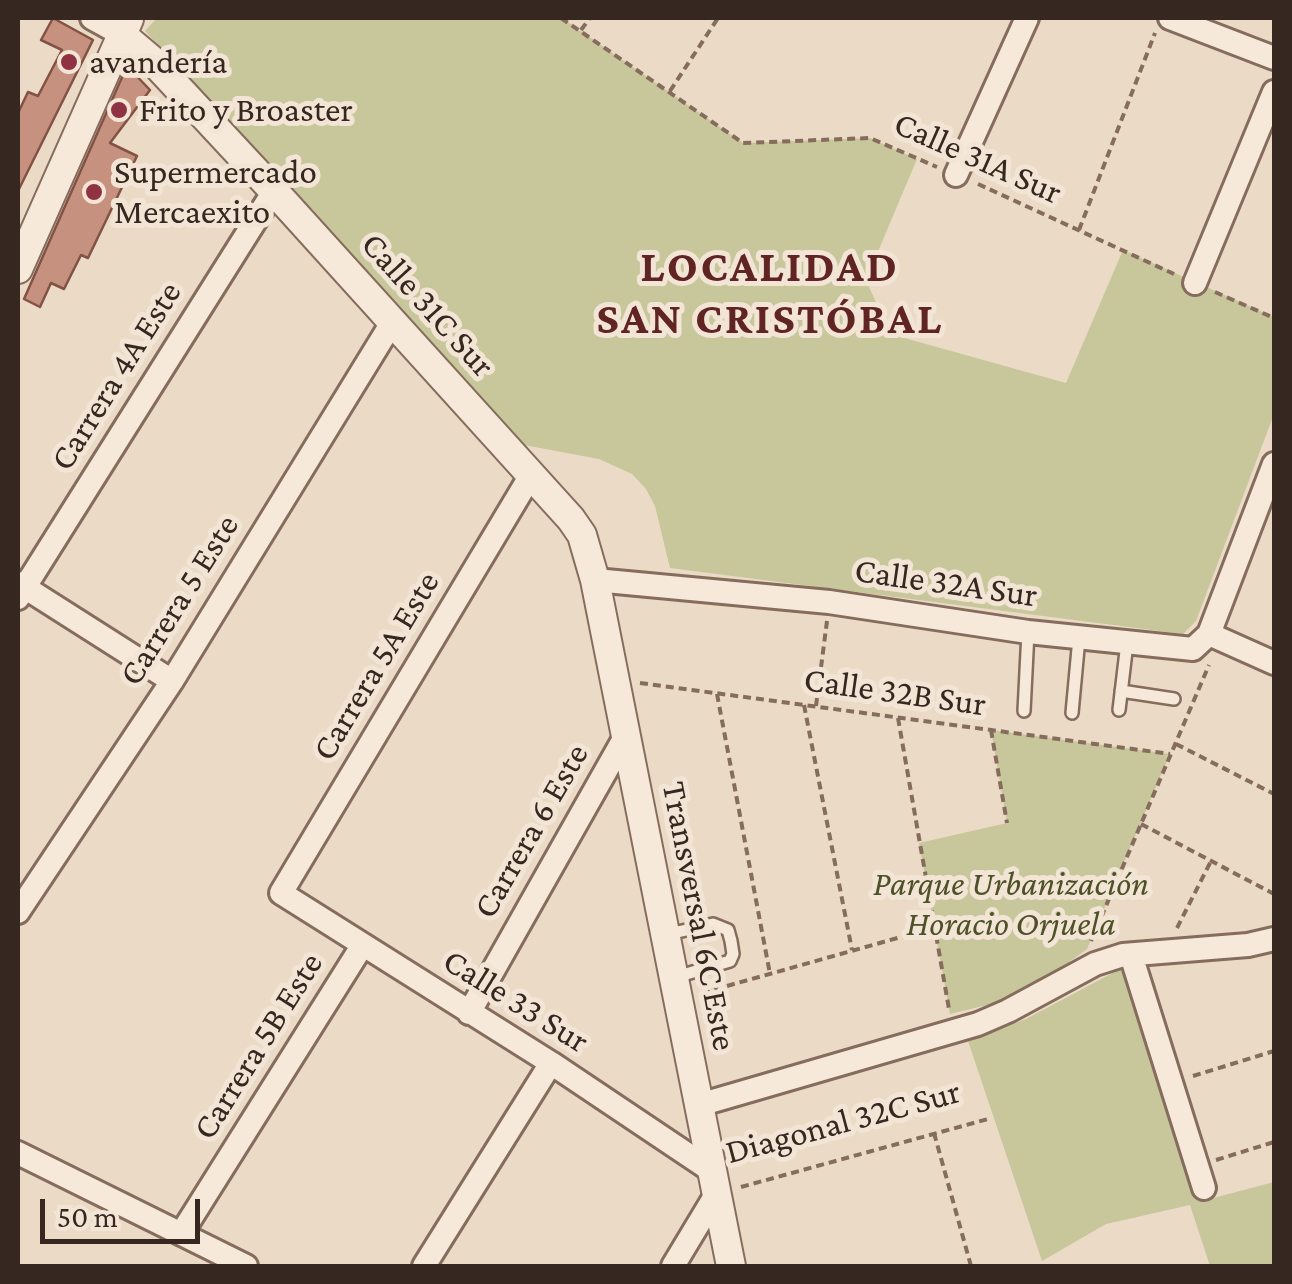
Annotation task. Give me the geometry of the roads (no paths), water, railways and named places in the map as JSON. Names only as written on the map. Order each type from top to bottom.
[{"type":"street","name":"Calle 31C Sur","points":[[92,18],[125,26],[531,474],[582,535],[595,580]]},
{"type":"street","points":[[956,175],[1027,18]]},
{"type":"street","points":[[1170,18],[1274,58]]},
{"type":"street","points":[[18,269],[27,218],[125,26]]},
{"type":"street","points":[[1195,284],[1274,92]]},
{"type":"street","name":"Carrera 4A Este","points":[[20,589],[274,191]]},
{"type":"street","name":"Carrera 5 Este","points":[[18,912],[172,681],[393,321]]},
{"type":"street","points":[[1274,464],[1214,636],[1274,664]]},
{"type":"street","name":"Carrera 5A Este","points":[[281,893],[531,474]]},
{"type":"street","name":"Calle 32A Sur","points":[[595,580],[829,602],[1028,632],[1186,650],[1214,636]]},
{"type":"street","name":"Transversal 6C Este","points":[[595,580],[731,1266]]},
{"type":"street","points":[[20,589],[172,681]]},
{"type":"street","name":"Carrera 6 Este","points":[[469,1012],[625,737]]},
{"type":"street","name":"Calle 33 Sur","points":[[281,893],[552,1063],[715,1182]]},
{"type":"street","name":"Diagonal 32C Sur","points":[[699,1106],[953,1032],[1008,1012],[1095,964],[1131,954],[1248,945],[1274,939]]},
{"type":"street","name":"Carrera 5B Este","points":[[181,1234],[362,946]]},
{"type":"street","points":[[1131,954],[1201,1177]]},
{"type":"street","points":[[424,1266],[552,1063]]},
{"type":"street","points":[[18,1153],[181,1234],[220,1261],[246,1266]]},
{"type":"street","points":[[673,1266],[715,1182]]},
{"type":"lane","points":[[1024,710],[1028,632]]},
{"type":"lane","points":[[1072,713],[1079,638]]},
{"type":"lane","points":[[1118,710],[1127,644]]},
{"type":"lane","points":[[1121,691],[1174,698]]},
{"type":"lane","points":[[664,935],[713,924],[728,930],[731,940],[730,961],[676,989]]},
{"type":"place","name":"avandería","points":[[69,62]]},
{"type":"place","name":"Frito y Broaster","points":[[119,110]]},
{"type":"place","name":"Supermercado Mercaexito","points":[[94,192]]},
{"type":"district","name":"LOCALIDAD SAN CRISTÓBAL","points":[[770,293]]},
{"type":"park label","name":"Parque Urbanización Horacio Orjuela","points":[[1011,904]]}]
